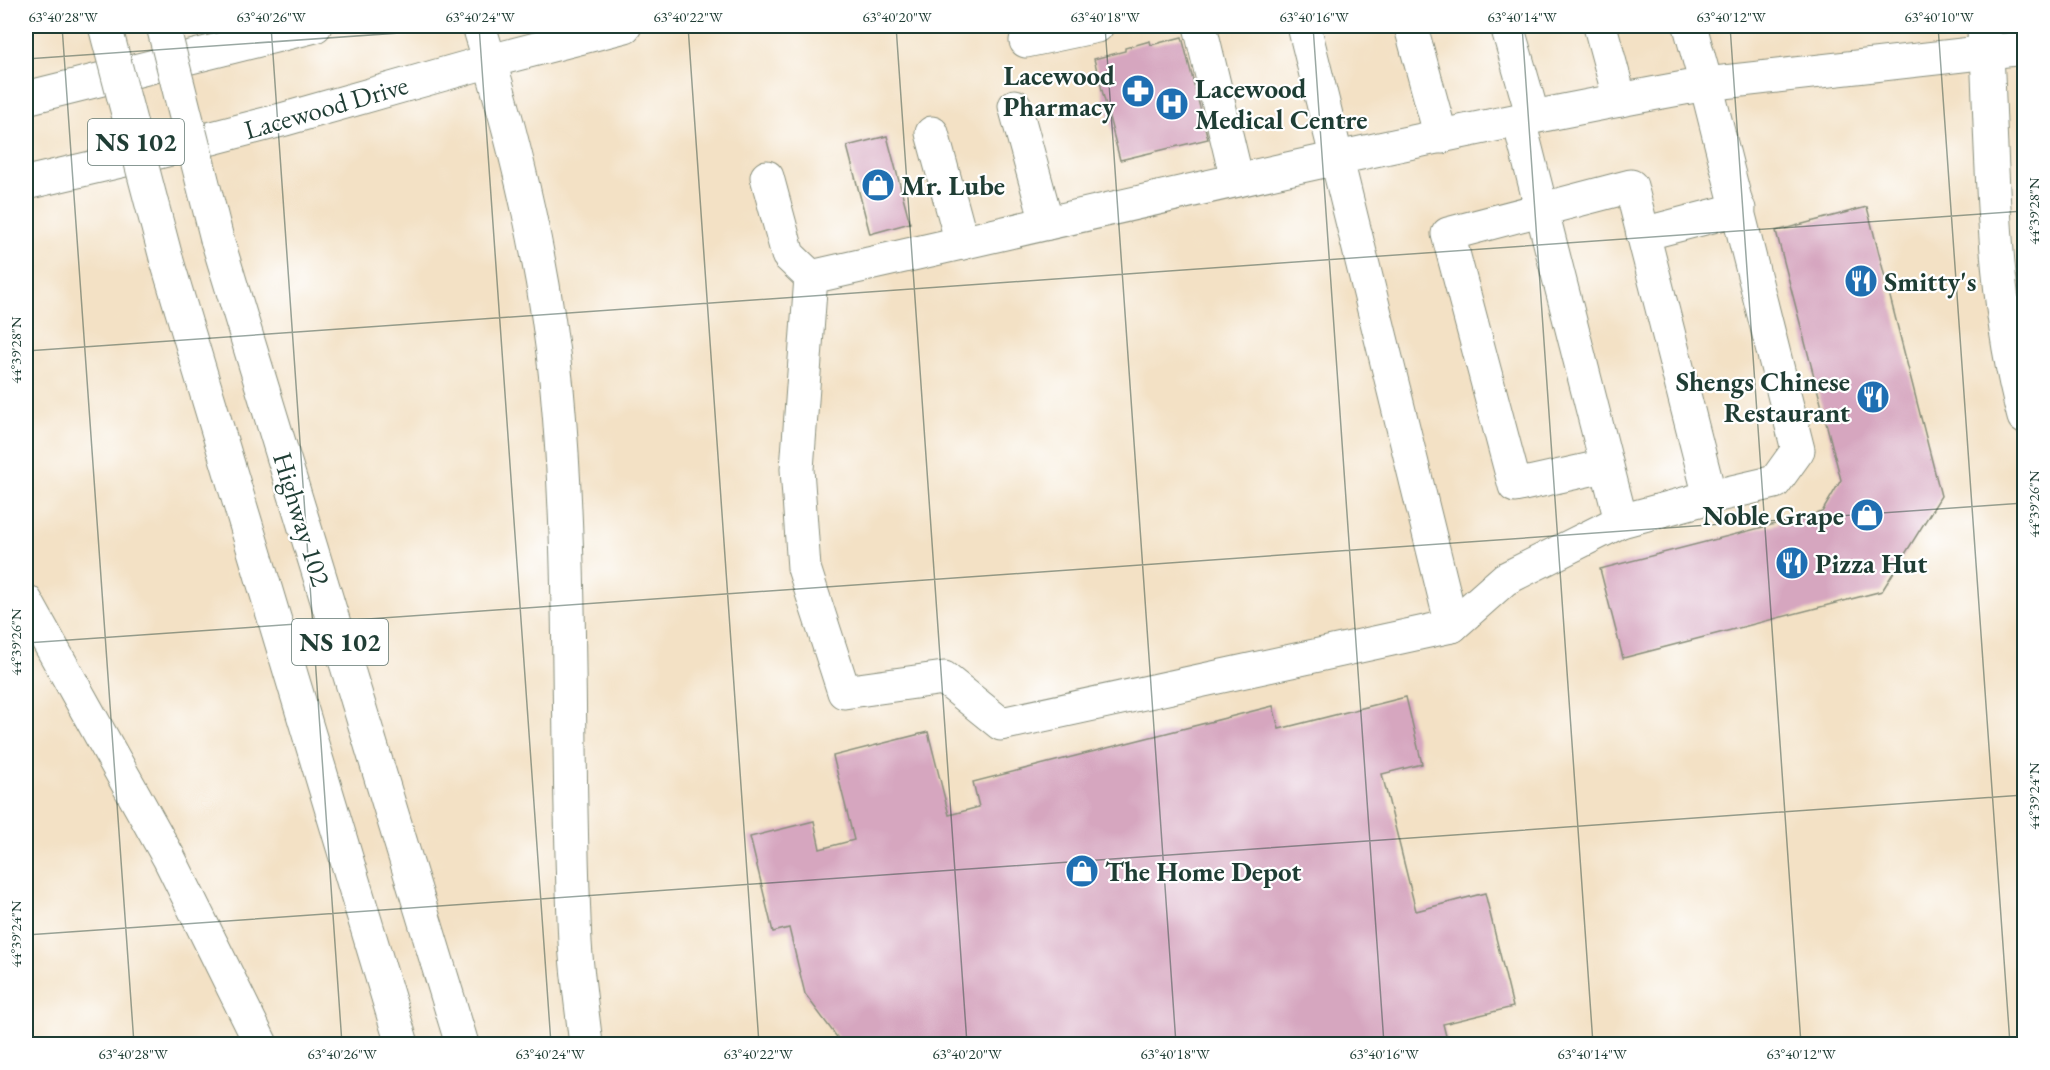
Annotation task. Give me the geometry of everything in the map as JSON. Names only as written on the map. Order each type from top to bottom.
[{"type":"main road","name":"Highway 102","points":[[105,26],[166,258],[402,1044]]},
{"type":"main road","name":"Highway 102","points":[[164,26],[217,239],[462,1044]]},
{"type":"main road","points":[[26,98],[315,26]]},
{"type":"main road","points":[[479,26],[515,150],[539,263],[556,388],[564,512],[575,944],[586,1044]]},
{"type":"main road","name":"Lacewood Drive","points":[[26,183],[274,122],[490,60],[625,26]]},
{"type":"main road","points":[[1026,41],[1097,26]]},
{"type":"main road","points":[[1200,26],[1237,180]]},
{"type":"main road","points":[[1304,26],[1452,626]]},
{"type":"main road","points":[[1415,26],[1411,27],[1441,136]]},
{"type":"main road","points":[[1507,26],[1541,209],[1605,466],[1621,521]]},
{"type":"main road","points":[[1600,26],[1620,100]]},
{"type":"main road","points":[[811,277],[797,469],[803,557],[804,568],[844,692],[944,678],[1001,724],[1452,626],[1504,579],[1621,521],[1775,482],[1798,450],[1739,209],[1690,26]]},
{"type":"main road","points":[[1985,39],[1998,266],[2014,378],[2025,417]]},
{"type":"main road","points":[[811,277],[1338,157],[1620,100],[1985,39],[2025,48]]},
{"type":"main road","points":[[1015,106],[1047,224]]},
{"type":"main road","points":[[932,133],[962,243]]},
{"type":"main road","points":[[766,177],[788,255],[811,277]]},
{"type":"main road","points":[[1605,466],[1515,486],[1448,234],[1631,186],[1710,497]]},
{"type":"main road","points":[[1643,234],[1739,209]]},
{"type":"main road","points":[[26,601],[169,858],[261,1044]]},
{"type":"building","points":[[1182,37],[1208,139],[1120,160],[1094,59],[1125,51],[1125,48],[1150,41],[1151,45]]},
{"type":"building","name":"Mr. Lube","points":[[887,136],[910,223],[870,234],[847,146]]},
{"type":"building","points":[[1867,207],[1941,496],[1882,591],[1623,658],[1600,569],[1822,512],[1841,480],[1776,231]]},
{"type":"building","name":"The Home Depot","points":[[1406,697],[1422,764],[1382,774],[1416,911],[1485,893],[1513,1007],[1443,1024],[1448,1044],[842,1044],[805,994],[789,928],[773,932],[750,837],[814,821],[820,849],[854,840],[833,756],[928,732],[949,815],[979,807],[973,782],[1273,706],[1279,729]]},
{"type":"place","name":"Lacewood Pharmacy","points":[[1138,91]]},
{"type":"place","name":"Lacewood Medical Centre","points":[[1172,104]]},
{"type":"place","name":"Mr. Lube","points":[[878,185]]},
{"type":"place","name":"Smitty's","points":[[1861,281]]},
{"type":"place","name":"Shengs Chinese Restaurant","points":[[1873,397]]},
{"type":"place","name":"Noble Grape","points":[[1867,515]]},
{"type":"place","name":"Pizza Hut","points":[[1792,563]]},
{"type":"place","name":"The Home Depot","points":[[1082,871]]}]
